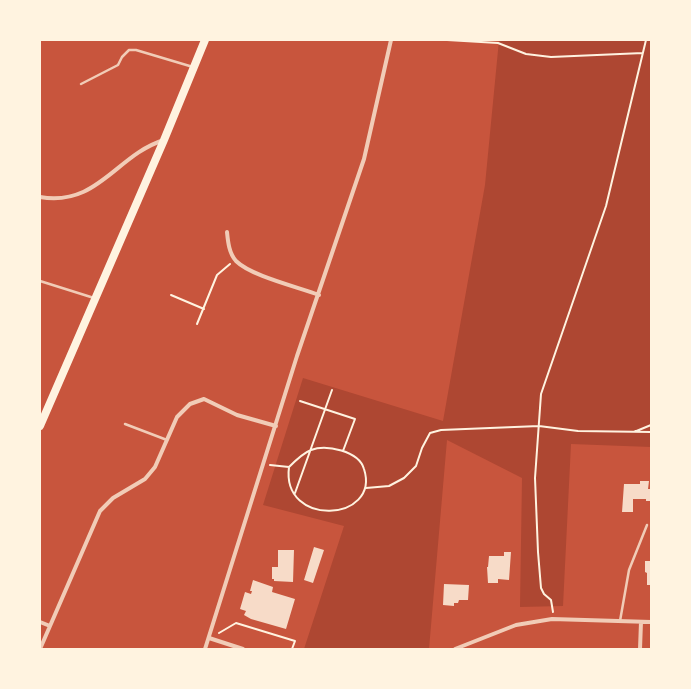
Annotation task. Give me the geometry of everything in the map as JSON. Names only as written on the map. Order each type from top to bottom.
[{"type":"main road","points":[[40,426],[164,140],[205,40]]},
{"type":"street","points":[[205,649],[298,356],[364,160],[391,40]]},
{"type":"street","points":[[40,197],[48,198],[79,194],[101,183],[135,153],[149,145],[164,140]]},
{"type":"street","points":[[227,232],[229,247],[235,260],[246,270],[319,294]]},
{"type":"street","points":[[40,649],[100,511],[113,498],[145,479],[155,467],[177,417],[190,404],[204,399],[237,415],[276,426]]},
{"type":"street","points":[[455,649],[516,625],[552,619],[651,622]]},
{"type":"street","points":[[40,622],[50,626]]},
{"type":"street","points":[[640,649],[641,622]]},
{"type":"street","points":[[209,638],[243,649]]},
{"type":"lane","points":[[80,84],[118,65],[122,57],[129,50],[136,50],[194,67]]},
{"type":"lane","points":[[40,282],[96,299]]},
{"type":"lane","points":[[125,424],[167,440]]},
{"type":"lane","points":[[620,622],[629,570],[647,525]]},
{"type":"path","points":[[447,40],[498,43],[526,54],[551,57],[643,53]]},
{"type":"path","points":[[552,619],[553,606],[541,588],[539,560],[536,478],[541,394],[606,206],[646,40]]},
{"type":"path","points":[[197,324],[217,275],[235,260]]},
{"type":"path","points":[[171,295],[204,308]]},
{"type":"path","points":[[294,494],[332,390]]},
{"type":"path","points":[[300,401],[355,419],[343,452]]},
{"type":"path","points":[[632,433],[651,425]]},
{"type":"path","points":[[366,488],[389,486],[404,478],[416,466],[422,448],[430,433],[441,430],[539,426],[578,431],[632,433],[651,432]]},
{"type":"path","points":[[264,464],[289,467],[310,450],[322,448],[343,452],[357,458],[364,467],[366,488],[362,497],[355,503],[345,508],[333,512],[311,508],[303,503],[294,494],[290,484],[289,467]]},
{"type":"path","points":[[209,638],[236,623],[295,641],[292,649]]},
{"type":"shaded area","points":[[499,40],[651,40],[651,447],[571,444],[563,606],[520,607],[522,478],[447,440],[429,649],[304,649],[344,526],[263,505],[303,378],[443,421],[485,185]]},
{"type":"building","points":[[640,481],[649,481],[648,489],[651,489],[651,501],[646,501],[646,499],[633,499],[633,512],[622,512],[624,484],[640,484]]},
{"type":"building","points":[[314,547],[324,550],[313,583],[304,580]]},
{"type":"building","points":[[278,550],[294,550],[293,582],[274,581],[274,579],[272,579],[272,567],[278,567]]},
{"type":"building","points":[[504,552],[511,552],[509,580],[498,579],[498,583],[488,583],[487,567],[489,556],[504,556]]},
{"type":"building","points":[[645,561],[651,561],[651,585],[647,585]]},
{"type":"building","points":[[253,580],[273,587],[272,592],[295,599],[286,629],[251,619],[244,615],[246,611],[240,609],[245,592],[251,594],[252,591],[250,591]]},
{"type":"building","points":[[444,584],[469,585],[468,600],[459,600],[458,603],[454,603],[454,606],[443,605]]}]
